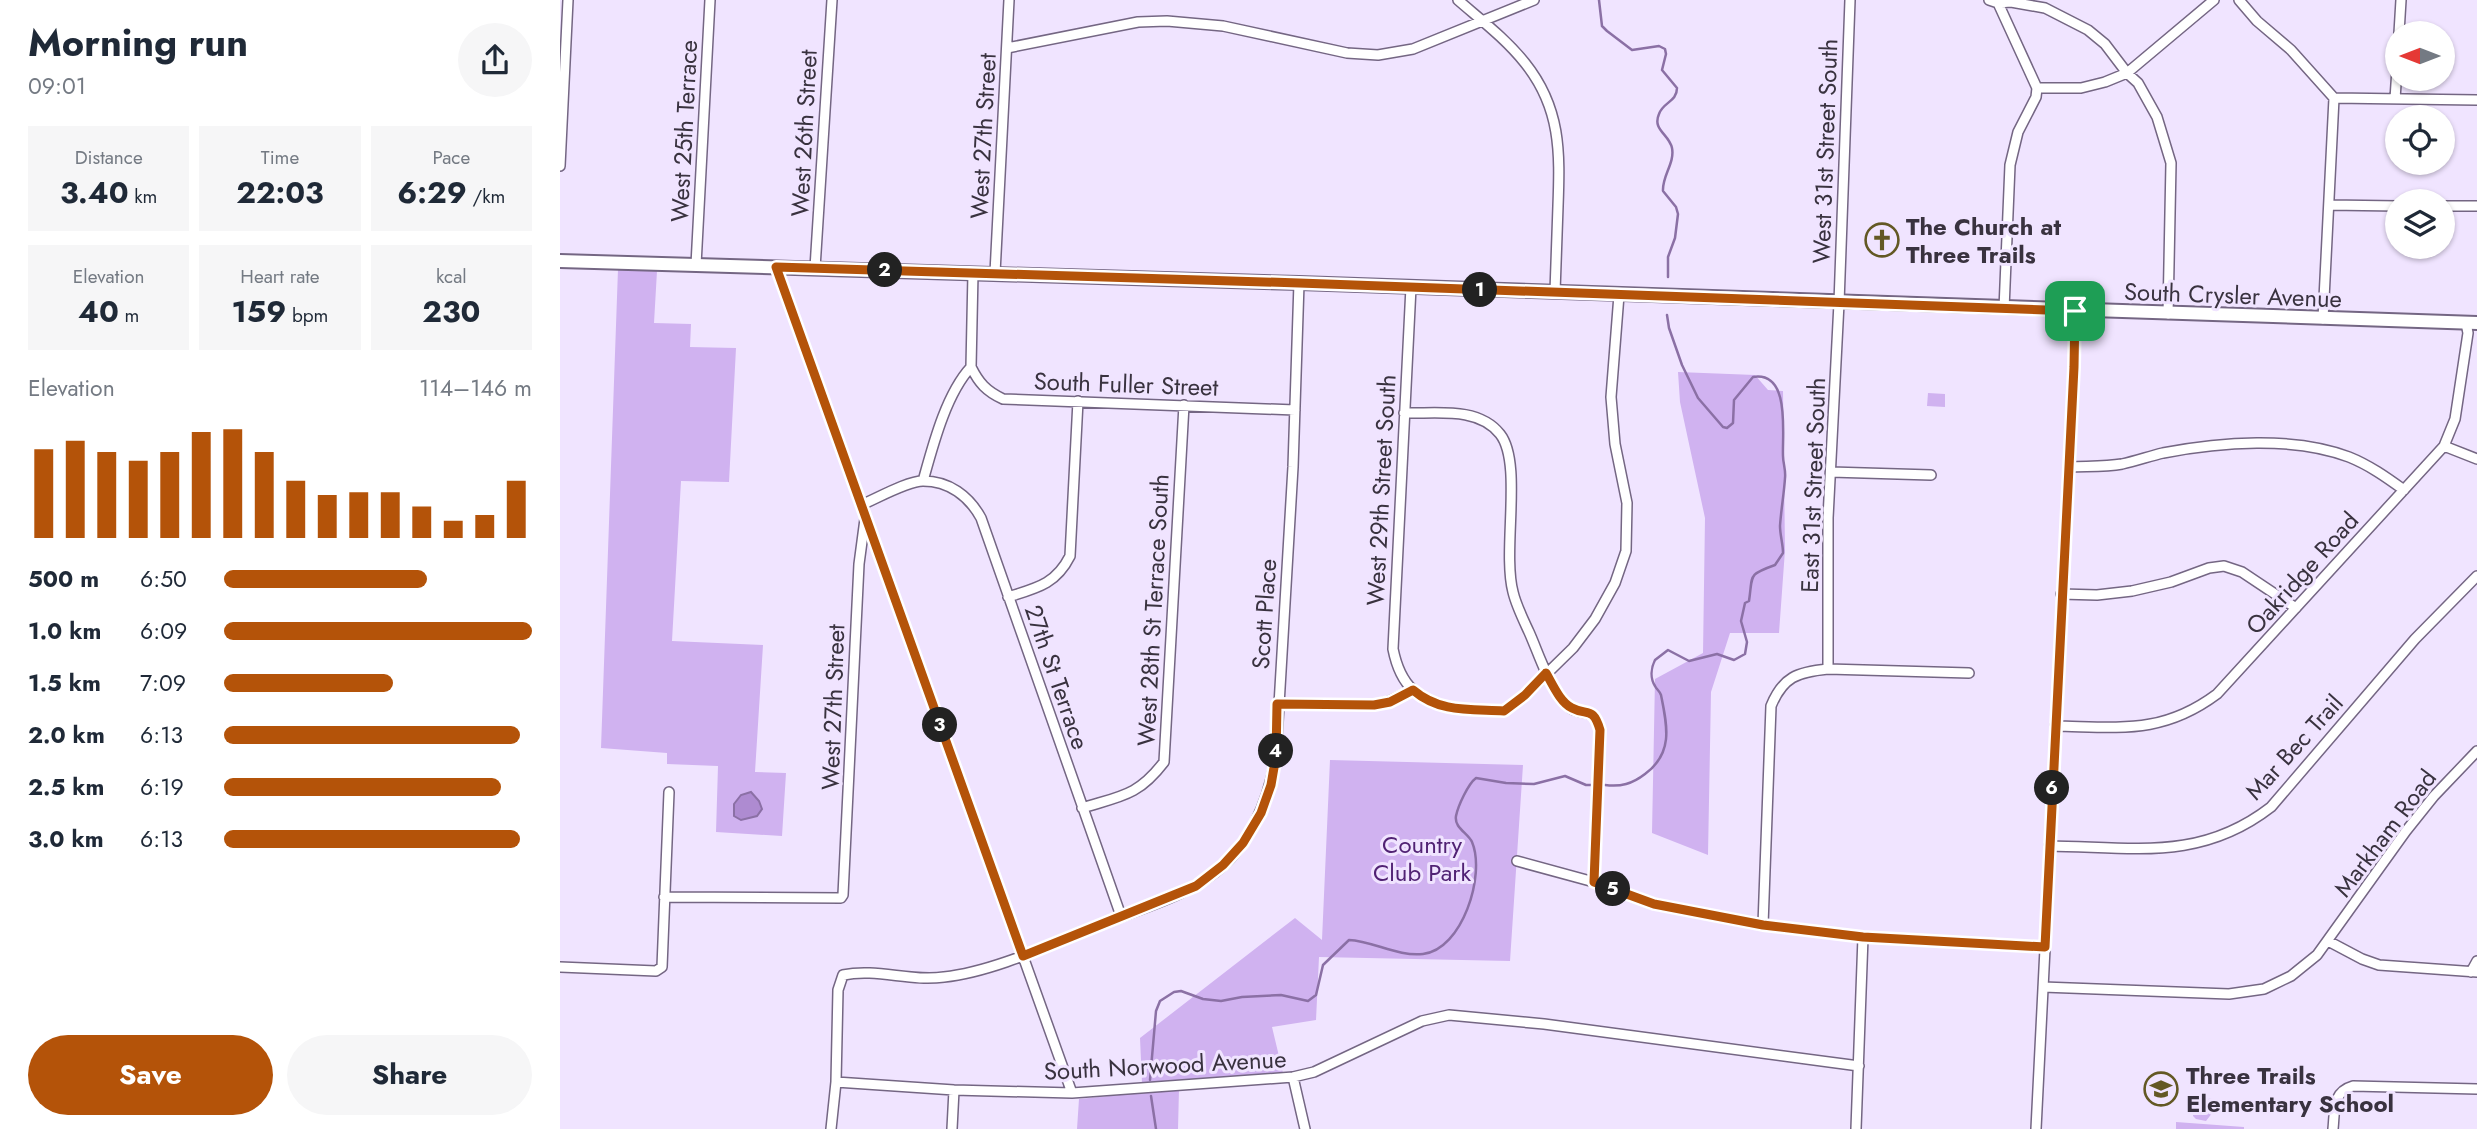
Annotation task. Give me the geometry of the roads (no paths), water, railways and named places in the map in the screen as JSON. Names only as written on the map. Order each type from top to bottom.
[{"type":"main road","name":"South Crysler Avenue","points":[[560,261],[995,273],[2472,323]]},
{"type":"street","points":[[560,166],[568,0]]},
{"type":"street","name":"West 25th Terrace","points":[[696,265],[710,0]]},
{"type":"street","name":"West 26th Street","points":[[816,268],[832,0]]},
{"type":"street","name":"West 27th Street","points":[[995,273],[1009,0]]},
{"type":"street","points":[[1458,0],[1508,43],[1527,65],[1554,116],[1560,156],[1555,292]]},
{"type":"street","points":[[1007,48],[1138,22],[1167,21],[1223,26],[1347,53],[1378,55],[1413,49],[1534,0]]},
{"type":"street","name":"West 31st Street South","points":[[1839,303],[1850,0]]},
{"type":"street","points":[[2037,88],[2081,89],[2127,73],[2214,0]]},
{"type":"street","points":[[2239,0],[2257,21],[2291,50],[2334,98],[2323,319]]},
{"type":"street","points":[[2400,21],[2401,0]]},
{"type":"street","points":[[1993,2],[2045,8],[2077,24],[2105,44],[2138,83],[2157,117],[2171,163],[2168,314]]},
{"type":"street","points":[[1993,2],[2037,88],[2036,97],[2018,132],[2010,165],[2004,309]]},
{"type":"street","points":[[2395,99],[2396,91]]},
{"type":"street","points":[[2334,98],[2477,100]]},
{"type":"street","points":[[2329,205],[2385,206]]},
{"type":"street","points":[[2455,206],[2477,206]]},
{"type":"street","points":[[776,267],[1073,1093]]},
{"type":"street","points":[[860,505],[923,481],[959,380],[971,367],[973,273]]},
{"type":"street","name":"Scott Place","points":[[835,1082],[838,989],[843,975],[860,971],[943,978],[1023,956],[1196,886],[1223,865],[1243,843],[1261,813],[1271,785],[1276,756],[1299,283]]},
{"type":"street","name":"West 29th Street South","points":[[1411,287],[1393,649],[1396,663],[1413,690]]},
{"type":"street","points":[[1277,704],[1374,705],[1390,702],[1413,690],[1429,702],[1443,707],[1504,711],[1525,695],[1573,648],[1595,619],[1615,583],[1626,551],[1627,503],[1615,444],[1611,397],[1619,295]]},
{"type":"street","name":"East 31st Street South","points":[[1828,669],[1830,471],[1839,303]]},
{"type":"street","points":[[2036,1129],[2075,311]]},
{"type":"street","name":"Oakridge Road","points":[[2055,726],[2138,727],[2162,723],[2185,714],[2217,694],[2444,446],[2455,419],[2468,333],[2472,323]]},
{"type":"street","name":"South Fuller Street","points":[[971,367],[983,387],[1003,398],[1294,410]]},
{"type":"street","points":[[1009,597],[1052,580],[1064,568],[1070,556],[1077,401]]},
{"type":"street","name":"West 28th St Terrace South","points":[[1082,808],[1132,793],[1151,780],[1164,762],[1184,405]]},
{"type":"street","points":[[1404,413],[1472,416],[1492,426],[1506,443],[1511,463],[1508,552],[1511,585],[1546,673],[1559,695],[1574,710],[1590,713],[1597,720],[1600,730],[1594,882]]},
{"type":"street","points":[[2069,467],[2121,464],[2163,453],[2216,445],[2290,444],[2320,448],[2349,457],[2376,470],[2403,490]]},
{"type":"street","points":[[2444,446],[2477,458]]},
{"type":"street","points":[[1830,471],[1931,475]]},
{"type":"street","name":"27th St Terrace","points":[[923,481],[954,489],[974,505],[981,518],[1121,916]]},
{"type":"street","name":"West 27th Street","points":[[664,897],[841,898],[845,868],[858,577],[865,517]]},
{"type":"street","points":[[2061,594],[2097,595],[2132,591],[2224,566],[2242,572],[2296,608]]},
{"type":"street","name":"Mar Bec Trail","points":[[2049,846],[2185,846],[2224,836],[2254,820],[2271,807],[2414,639],[2477,576]]},
{"type":"street","points":[[1763,925],[1770,706],[1777,691],[1790,677],[1805,671],[1828,669],[1969,673]]},
{"type":"street","name":"Markham Road","points":[[2043,987],[2247,993],[2264,989],[2291,976],[2317,955],[2406,831],[2434,796],[2477,751]]},
{"type":"street","points":[[560,967],[660,970],[662,967],[668,792]]},
{"type":"street","points":[[1517,861],[1594,882],[1654,904],[1763,925],[1863,937],[2045,947]]},
{"type":"street","points":[[1856,1129],[1863,937]]},
{"type":"street","points":[[2328,941],[2379,965],[2474,972],[2477,961]]},
{"type":"street","name":"South Norwood Avenue","points":[[835,1082],[954,1090],[1073,1093],[1293,1077],[1314,1072],[1422,1021],[1449,1016],[1557,1026],[1859,1066]]},
{"type":"street","points":[[1293,1077],[1305,1129]]},
{"type":"street","points":[[831,1129],[835,1082]]},
{"type":"street","points":[[2333,1129],[2335,1099],[2343,1089],[2353,1086],[2477,1089]]},
{"type":"street","points":[[952,1129],[954,1090]]},
{"type":"waterway","points":[[1599,0],[1602,26],[1632,50],[1659,46],[1665,49],[1662,70],[1677,88],[1675,96],[1661,110],[1657,119],[1659,128],[1672,148],[1663,191],[1676,207],[1678,214],[1675,238],[1668,257],[1668,277]]},
{"type":"waterway","points":[[1605,785],[1616,786],[1631,782],[1654,766],[1661,757],[1666,728],[1661,695],[1653,683],[1652,670],[1655,660],[1668,650],[1689,661],[1717,654],[1734,660],[1745,654],[1747,642],[1741,621],[1745,603],[1749,601],[1753,577],[1775,565],[1783,553],[1780,526],[1785,475],[1782,406],[1779,394],[1774,384],[1765,378],[1753,377],[1734,400],[1733,423],[1727,428],[1723,427],[1698,398],[1682,365],[1667,315]]},
{"type":"waterway","points":[[1150,1080],[1156,1011],[1160,1001],[1174,992],[1181,991],[1203,999],[1221,1001],[1281,995],[1308,1001],[1316,995],[1323,965],[1349,940],[1395,951],[1423,954],[1437,949],[1449,939],[1459,926],[1473,891],[1476,856],[1472,842],[1457,824],[1456,816],[1464,796],[1476,778],[1534,784],[1565,776],[1586,785],[1594,785]]},
{"type":"waterway","points":[[1151,1096],[1156,1129]]},
{"type":"place","name":"The Church at Three Trails","points":[[1882,240]]},
{"type":"place","name":"Three Trails Elementary School","points":[[2161,1089]]},
{"type":"park label","name":"Country Club Park","points":[[1422,858]]}]
